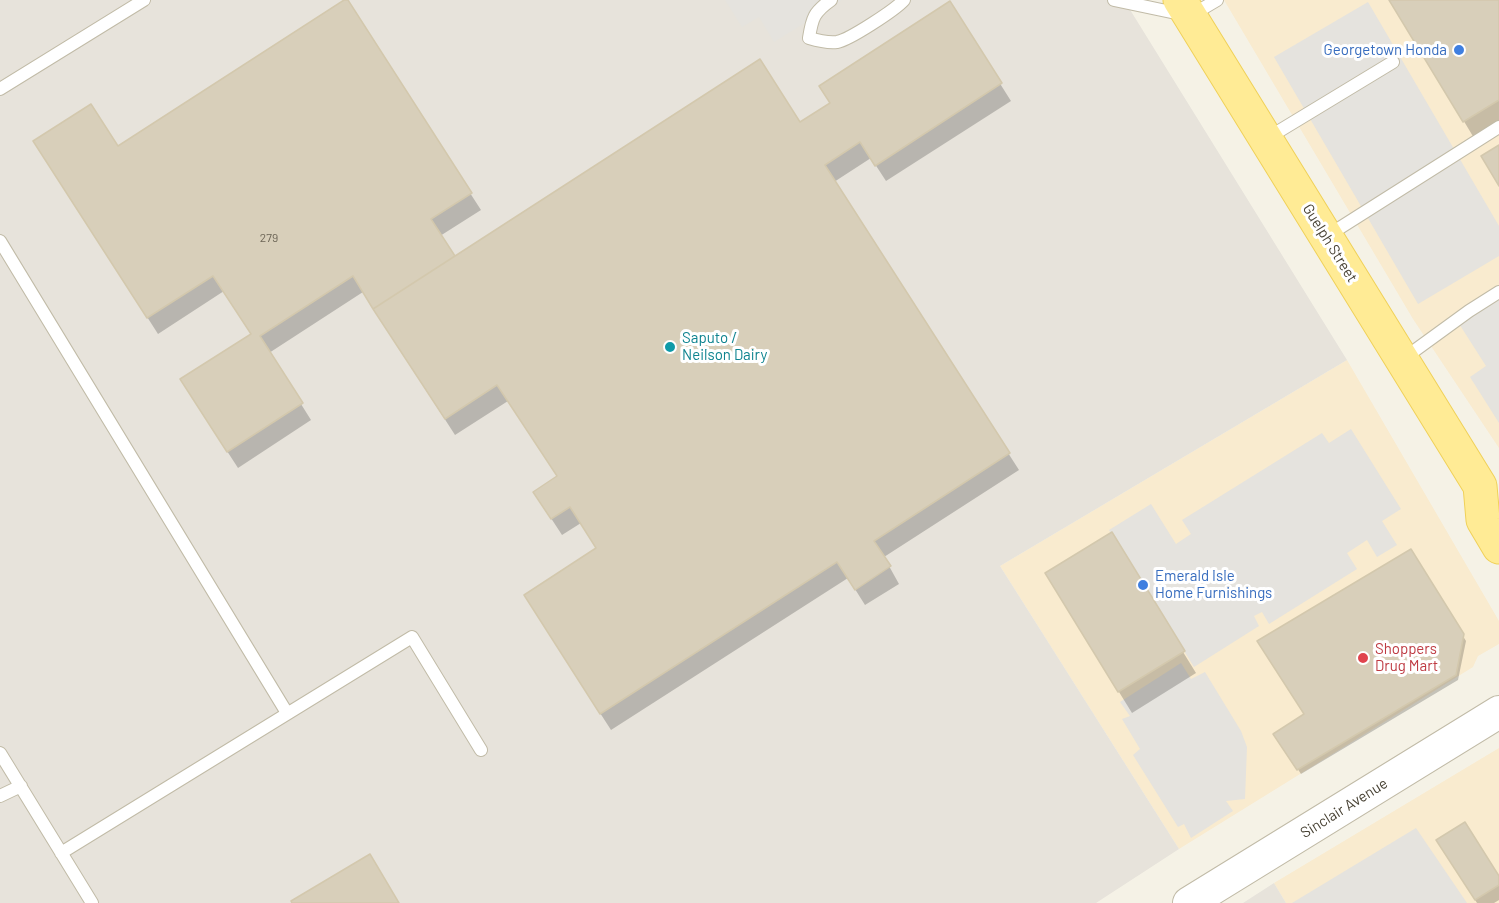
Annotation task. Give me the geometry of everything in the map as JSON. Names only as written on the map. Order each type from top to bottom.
[{"type":"main road","name":"Guelph Street","points":[[1196,5],[1266,139],[1402,360],[1489,491],[1483,520],[1499,547]]},
{"type":"street","name":"Sinclair Avenue","points":[[1189,903],[1499,712]]},
{"type":"lane","points":[[0,89],[144,0]]},
{"type":"lane","points":[[831,0],[819,8],[812,19],[809,38],[823,42],[839,42],[858,32],[904,0]]},
{"type":"lane","points":[[1114,0],[1196,5]]},
{"type":"lane","points":[[1266,139],[1393,62]]},
{"type":"lane","points":[[1326,236],[1499,127]]},
{"type":"lane","points":[[0,241],[287,713]]},
{"type":"lane","points":[[1402,360],[1499,292]]},
{"type":"lane","points":[[61,853],[412,637],[481,750]]},
{"type":"lane","points":[[0,753],[92,903]]},
{"type":"lane","points":[[0,796],[21,786]]},
{"type":"shaded area","points":[[0,0],[1124,0],[1347,360],[1000,566],[1179,849],[1096,903],[0,903]]},
{"type":"shaded area","points":[[725,0],[842,0],[774,42],[759,17],[742,27]]},
{"type":"shaded area","points":[[1224,0],[1499,0],[1499,448],[1413,319]]},
{"type":"shaded area","points":[[1368,2],[1499,226],[1499,256],[1418,304],[1274,57]]},
{"type":"shaded area","points":[[1499,291],[1499,423],[1470,377],[1486,366],[1456,319]]},
{"type":"shaded area","points":[[1347,360],[1499,621],[1499,644],[1478,656],[1473,667],[1179,849],[1000,566]]},
{"type":"shaded area","points":[[1351,429],[1401,509],[1382,521],[1397,545],[1377,557],[1367,540],[1347,553],[1357,569],[1269,624],[1262,612],[1254,616],[1259,626],[1194,667],[1109,530],[1151,504],[1176,544],[1191,534],[1182,520],[1322,433],[1329,443]]},
{"type":"shaded area","points":[[1181,663],[1191,679],[1205,672],[1241,731],[1247,747],[1245,799],[1226,801],[1233,811],[1191,838],[1184,824],[1178,827],[1133,755],[1140,749],[1122,719],[1130,716],[1120,702]]},
{"type":"shaded area","points":[[1499,748],[1499,903],[1286,903],[1274,883]]},
{"type":"shaded area","points":[[1416,828],[1467,903],[1292,903]]},
{"type":"shaded area","points":[[1274,883],[1286,903],[1243,903]]},
{"type":"building","points":[[344,0],[348,0],[472,193],[431,219],[455,256],[373,309],[353,276],[260,336],[303,403],[227,452],[180,379],[251,334],[213,276],[147,318],[33,141],[91,104],[118,146]]},
{"type":"building","name":"Georgetown Honda","points":[[1389,0],[1499,0],[1499,100],[1463,122]]},
{"type":"building","name":"Saputo / Neilson Dairy","points":[[950,1],[1002,83],[875,166],[860,142],[825,165],[1010,453],[874,541],[891,566],[855,590],[837,562],[600,714],[524,595],[596,548],[570,507],[551,519],[533,492],[557,476],[497,385],[445,419],[373,309],[760,59],[800,122],[830,103],[819,86]]},
{"type":"building","points":[[1499,145],[1499,186],[1481,156]]},
{"type":"building","points":[[1112,532],[1185,651],[1118,692],[1045,573]]},
{"type":"building","name":"Shoppers Drug Mart","points":[[1411,549],[1464,634],[1456,675],[1297,770],[1273,734],[1304,714],[1257,641]]},
{"type":"building","points":[[1465,822],[1499,876],[1499,885],[1475,900],[1436,840]]},
{"type":"building","points":[[370,854],[399,903],[292,903],[291,901]]},
{"type":"place","name":"Georgetown Honda","points":[[1459,50]]},
{"type":"place","name":"Saputo / Neilson Dairy","points":[[670,347]]},
{"type":"place","name":"Emerald Isle Home Furnishings","points":[[1143,585]]},
{"type":"place","name":"Shoppers Drug Mart","points":[[1363,658]]}]
